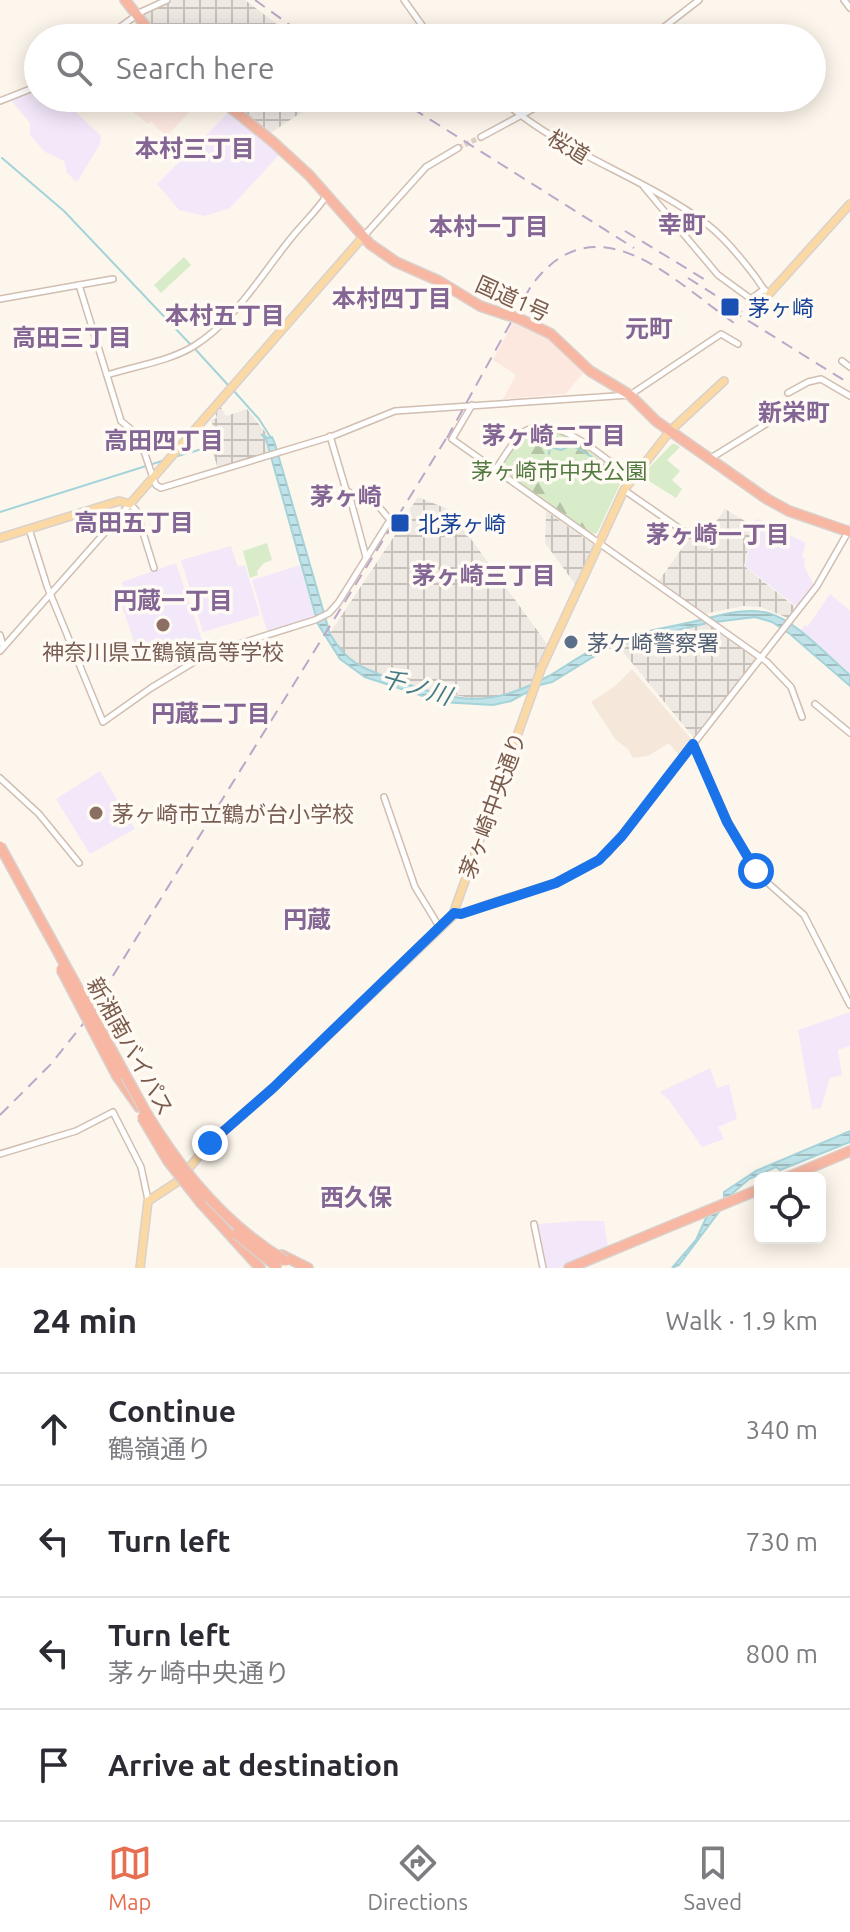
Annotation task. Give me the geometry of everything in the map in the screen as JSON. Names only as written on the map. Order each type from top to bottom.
[{"type":"highway","points":[[125,0],[144,24]]},
{"type":"highway","name":"国道1号","points":[[236,112],[282,150],[327,195],[362,238],[396,262],[439,281],[480,306],[518,318],[551,334],[590,371],[630,395],[670,431],[767,499],[789,511],[849,531]]},
{"type":"highway","name":"新湘南バイパス","points":[[0,850],[158,1140],[193,1187],[242,1236],[283,1266],[299,1268]]},
{"type":"highway","name":"新湘南バイパス","points":[[0,850],[143,1109]]},
{"type":"highway","points":[[57,958],[117,1076],[211,1194],[266,1245],[283,1266]]},
{"type":"highway","points":[[69,972],[100,1020],[127,1070],[143,1109]]},
{"type":"highway","points":[[128,1089],[143,1120],[174,1169],[260,1268]]},
{"type":"highway","points":[[802,1172],[850,1154]]},
{"type":"highway","points":[[810,1172],[850,1154]]},
{"type":"highway","points":[[569,1268],[754,1193]]},
{"type":"highway","points":[[580,1268],[754,1194]]},
{"type":"highway","points":[[209,1207],[236,1234],[283,1266]]},
{"type":"highway","points":[[233,1223],[308,1268]]},
{"type":"main road","points":[[766,292],[850,204]]},
{"type":"main road","points":[[0,538],[119,501],[130,504],[362,238]]},
{"type":"main road","name":"茅ヶ崎中央通り","points":[[148,1201],[185,1174],[210,1143],[273,1088],[454,913],[537,679],[624,490],[670,431],[724,381]]},
{"type":"main road","points":[[0,850],[78,992]]},
{"type":"main road","points":[[101,1035],[185,1174],[260,1268]]},
{"type":"main road","points":[[185,1174],[257,1249],[269,1268]]},
{"type":"main road","points":[[140,1265],[148,1201]]},
{"type":"street","points":[[126,24],[167,0]]},
{"type":"street","points":[[404,0],[421,24]]},
{"type":"street","points":[[668,24],[699,0]]},
{"type":"street","points":[[844,0],[850,8]]},
{"type":"street","points":[[0,101],[24,92]]},
{"type":"street","name":"桜道","points":[[515,112],[590,160],[656,190],[711,227],[766,292]]},
{"type":"street","points":[[481,137],[529,112]]},
{"type":"street","points":[[362,238],[426,167],[458,148]]},
{"type":"street","points":[[643,186],[724,280],[751,299],[766,292]]},
{"type":"street","points":[[107,375],[197,344],[246,299],[327,195]]},
{"type":"street","points":[[0,299],[113,279]]},
{"type":"street","points":[[79,285],[121,421],[139,436],[158,487],[278,453],[395,411],[630,395],[721,334],[738,344]]},
{"type":"street","points":[[842,361],[850,367]]},
{"type":"street","points":[[788,393],[816,380],[850,396]]},
{"type":"street","points":[[472,405],[452,439],[761,658],[791,687],[802,717]]},
{"type":"street","points":[[710,459],[795,406]]},
{"type":"street","points":[[495,470],[523,433],[536,427],[550,426],[563,430],[631,478]]},
{"type":"street","points":[[330,436],[366,557]]},
{"type":"street","points":[[624,490],[689,535]]},
{"type":"street","points":[[29,529],[50,595],[103,722],[207,654],[325,616],[338,603],[390,520],[375,502],[349,494]]},
{"type":"street","points":[[2,649],[130,504],[136,510],[154,568]]},
{"type":"street","points":[[454,913],[461,914],[552,884],[599,860],[622,836],[817,586],[849,531]]},
{"type":"street","points":[[0,635],[2,649]]},
{"type":"street","points":[[815,704],[850,733]]},
{"type":"street","points":[[693,744],[739,844],[766,882],[804,915],[850,1005]]},
{"type":"street","points":[[0,778],[39,814],[79,863]]},
{"type":"street","points":[[384,797],[415,887],[440,928]]},
{"type":"street","points":[[0,1154],[76,1131],[113,1112],[141,1167],[148,1201]]},
{"type":"street","points":[[534,1224],[543,1268]]},
{"type":"shaded area","points":[[173,0],[245,0],[277,24],[150,24],[143,15]]},
{"type":"shaded area","points":[[24,94],[24,112],[76,112],[101,136],[100,144],[77,182],[67,173],[64,161],[45,152],[30,135],[30,123],[11,100]]},
{"type":"shaded area","points":[[134,112],[189,112],[167,136],[151,122],[148,124]]},
{"type":"shaded area","points":[[229,112],[280,154],[230,208],[205,216],[179,210],[157,184]]},
{"type":"shaded area","points":[[242,112],[302,112],[269,134]]},
{"type":"shaded area","points":[[513,322],[548,338],[584,372],[565,394],[503,399],[516,375],[493,360]]},
{"type":"shaded area","points":[[220,406],[226,416],[247,409],[269,437],[260,436],[265,439],[268,453],[218,469],[209,439],[216,436],[211,420],[217,418],[215,412]]},
{"type":"shaded area","points":[[418,497],[450,510],[547,644],[531,685],[508,695],[477,699],[425,690],[362,668],[346,656],[330,633],[403,523],[412,522],[410,509]]},
{"type":"shaded area","points":[[725,509],[753,526],[744,566],[795,607],[788,618],[761,607],[743,606],[704,614],[658,582],[690,537],[700,544]]},
{"type":"shaded area","points":[[546,511],[594,545],[575,584],[545,543]]},
{"type":"shaded area","points":[[755,520],[806,543],[802,556],[814,585],[797,607],[745,566]]},
{"type":"shaded area","points":[[231,546],[238,567],[245,565],[260,615],[203,632],[181,560]]},
{"type":"shaded area","name":"神奈川県立鶴嶺高等学校","points":[[176,563],[205,649],[178,667],[137,650],[121,603],[127,601],[122,582]]},
{"type":"shaded area","points":[[300,565],[315,617],[267,631],[252,580]]},
{"type":"shaded area","points":[[830,594],[850,611],[850,673],[801,630],[808,626]]},
{"type":"shaded area","points":[[706,623],[756,659],[694,738],[618,646]]},
{"type":"shaded area","points":[[632,669],[692,740],[679,756],[669,743],[648,756],[633,758],[628,749],[616,740],[591,702],[614,687]]},
{"type":"shaded area","name":"茅ヶ崎市立鶴が台小学校","points":[[100,771],[135,829],[90,854],[56,799]]},
{"type":"shaded area","points":[[850,1012],[850,1046],[838,1050],[842,1075],[830,1078],[821,1108],[812,1109],[798,1030]]},
{"type":"shaded area","points":[[710,1068],[717,1088],[729,1084],[737,1119],[718,1127],[724,1139],[702,1147],[660,1092]]},
{"type":"shaded area","points":[[604,1221],[608,1248],[560,1268],[545,1268],[537,1224]]},
{"type":"green space","points":[[184,257],[191,265],[161,293],[154,285]]},
{"type":"green space","name":"茅ヶ崎市中央公園","points":[[539,428],[556,429],[561,434],[561,441],[570,438],[597,458],[620,481],[610,482],[600,470],[592,483],[585,482],[580,476],[587,471],[585,466],[575,457],[569,463],[564,461],[563,455],[556,457],[548,453],[542,464],[549,473],[550,487],[571,473],[575,475],[576,485],[571,496],[582,499],[581,507],[596,528],[591,533],[501,470],[504,465],[508,467],[511,464],[507,456],[517,443]]},
{"type":"green space","name":"茅ヶ崎市中央公園","points":[[563,433],[624,476],[594,534],[501,466],[522,437]]},
{"type":"green space","points":[[675,444],[680,447],[667,460],[680,471],[672,480],[682,489],[676,498],[641,476]]},
{"type":"green space","points":[[267,543],[272,560],[264,563],[257,571],[258,575],[250,578],[243,551]]},
{"type":"water","points":[[261,434],[272,437],[275,444],[330,634],[351,660],[367,669],[439,694],[474,699],[491,697],[528,686],[618,639],[750,611],[768,613],[790,623],[850,675],[850,686],[790,634],[772,622],[755,617],[707,623],[608,648],[552,682],[511,701],[493,705],[441,702],[365,677],[340,659],[318,624],[266,439]]},
{"type":"water","points":[[850,1131],[850,1142],[780,1170],[776,1167],[765,1172],[756,1171]]},
{"type":"water","points":[[754,1172],[754,1177],[734,1192],[679,1265],[672,1268],[696,1240],[706,1218],[724,1198],[724,1192]]},
{"type":"waterway","name":"千ノ川","points":[[2,158],[64,211],[191,345]]},
{"type":"waterway","name":"千ノ川","points":[[196,350],[228,385]]},
{"type":"waterway","name":"千ノ川","points":[[233,390],[271,438]]},
{"type":"waterway","points":[[549,454],[550,447],[561,450],[572,445],[592,457],[599,468]]},
{"type":"waterway","points":[[178,456],[209,447]]},
{"type":"waterway","points":[[0,512],[162,461]]},
{"type":"tunnel","points":[[458,148],[481,137]]},
{"type":"railway","points":[[255,0],[288,24]]},
{"type":"railway","points":[[418,112],[634,248]]},
{"type":"railway","points":[[625,231],[704,279]]},
{"type":"railway","points":[[447,438],[531,286],[557,260],[583,248],[610,248],[637,257],[664,272],[740,327]]},
{"type":"railway","points":[[688,278],[742,312]]},
{"type":"railway","points":[[731,310],[850,384]]},
{"type":"railway","points":[[0,1115],[51,1064],[83,1024],[452,429]]},
{"type":"place","name":"茅ヶ崎","points":[[730,307]]},
{"type":"place","name":"北茅ヶ崎","points":[[400,523]]},
{"type":"place","name":"神奈川県立鶴嶺高等学校","points":[[163,625]]},
{"type":"place","name":"茅ケ崎警察署","points":[[571,642]]},
{"type":"place","name":"茅ヶ崎市立鶴が台小学校","points":[[96,813]]},
{"type":"district","name":"本村三丁目","points":[[195,148]]},
{"type":"district","name":"幸町","points":[[682,224]]},
{"type":"district","name":"本村一丁目","points":[[489,226]]},
{"type":"district","name":"本村四丁目","points":[[392,298]]},
{"type":"district","name":"本村五丁目","points":[[225,315]]},
{"type":"district","name":"元町","points":[[649,328]]},
{"type":"district","name":"高田三丁目","points":[[72,337]]},
{"type":"district","name":"新栄町","points":[[794,412]]},
{"type":"district","name":"茅ヶ崎二丁目","points":[[554,435]]},
{"type":"district","name":"高田四丁目","points":[[164,440]]},
{"type":"district","name":"茅ヶ崎","points":[[346,496]]},
{"type":"district","name":"高田五丁目","points":[[134,522]]},
{"type":"district","name":"茅ヶ崎一丁目","points":[[718,534]]},
{"type":"district","name":"茅ヶ崎三丁目","points":[[484,575]]},
{"type":"district","name":"円蔵一丁目","points":[[173,600]]},
{"type":"district","name":"円蔵二丁目","points":[[211,713]]},
{"type":"district","name":"円蔵","points":[[307,919]]},
{"type":"district","name":"西久保","points":[[356,1197]]},
{"type":"route","points":[[210,1143],[273,1088],[454,913],[461,914],[552,884],[608,853],[693,744],[727,822],[756,871]]}]
